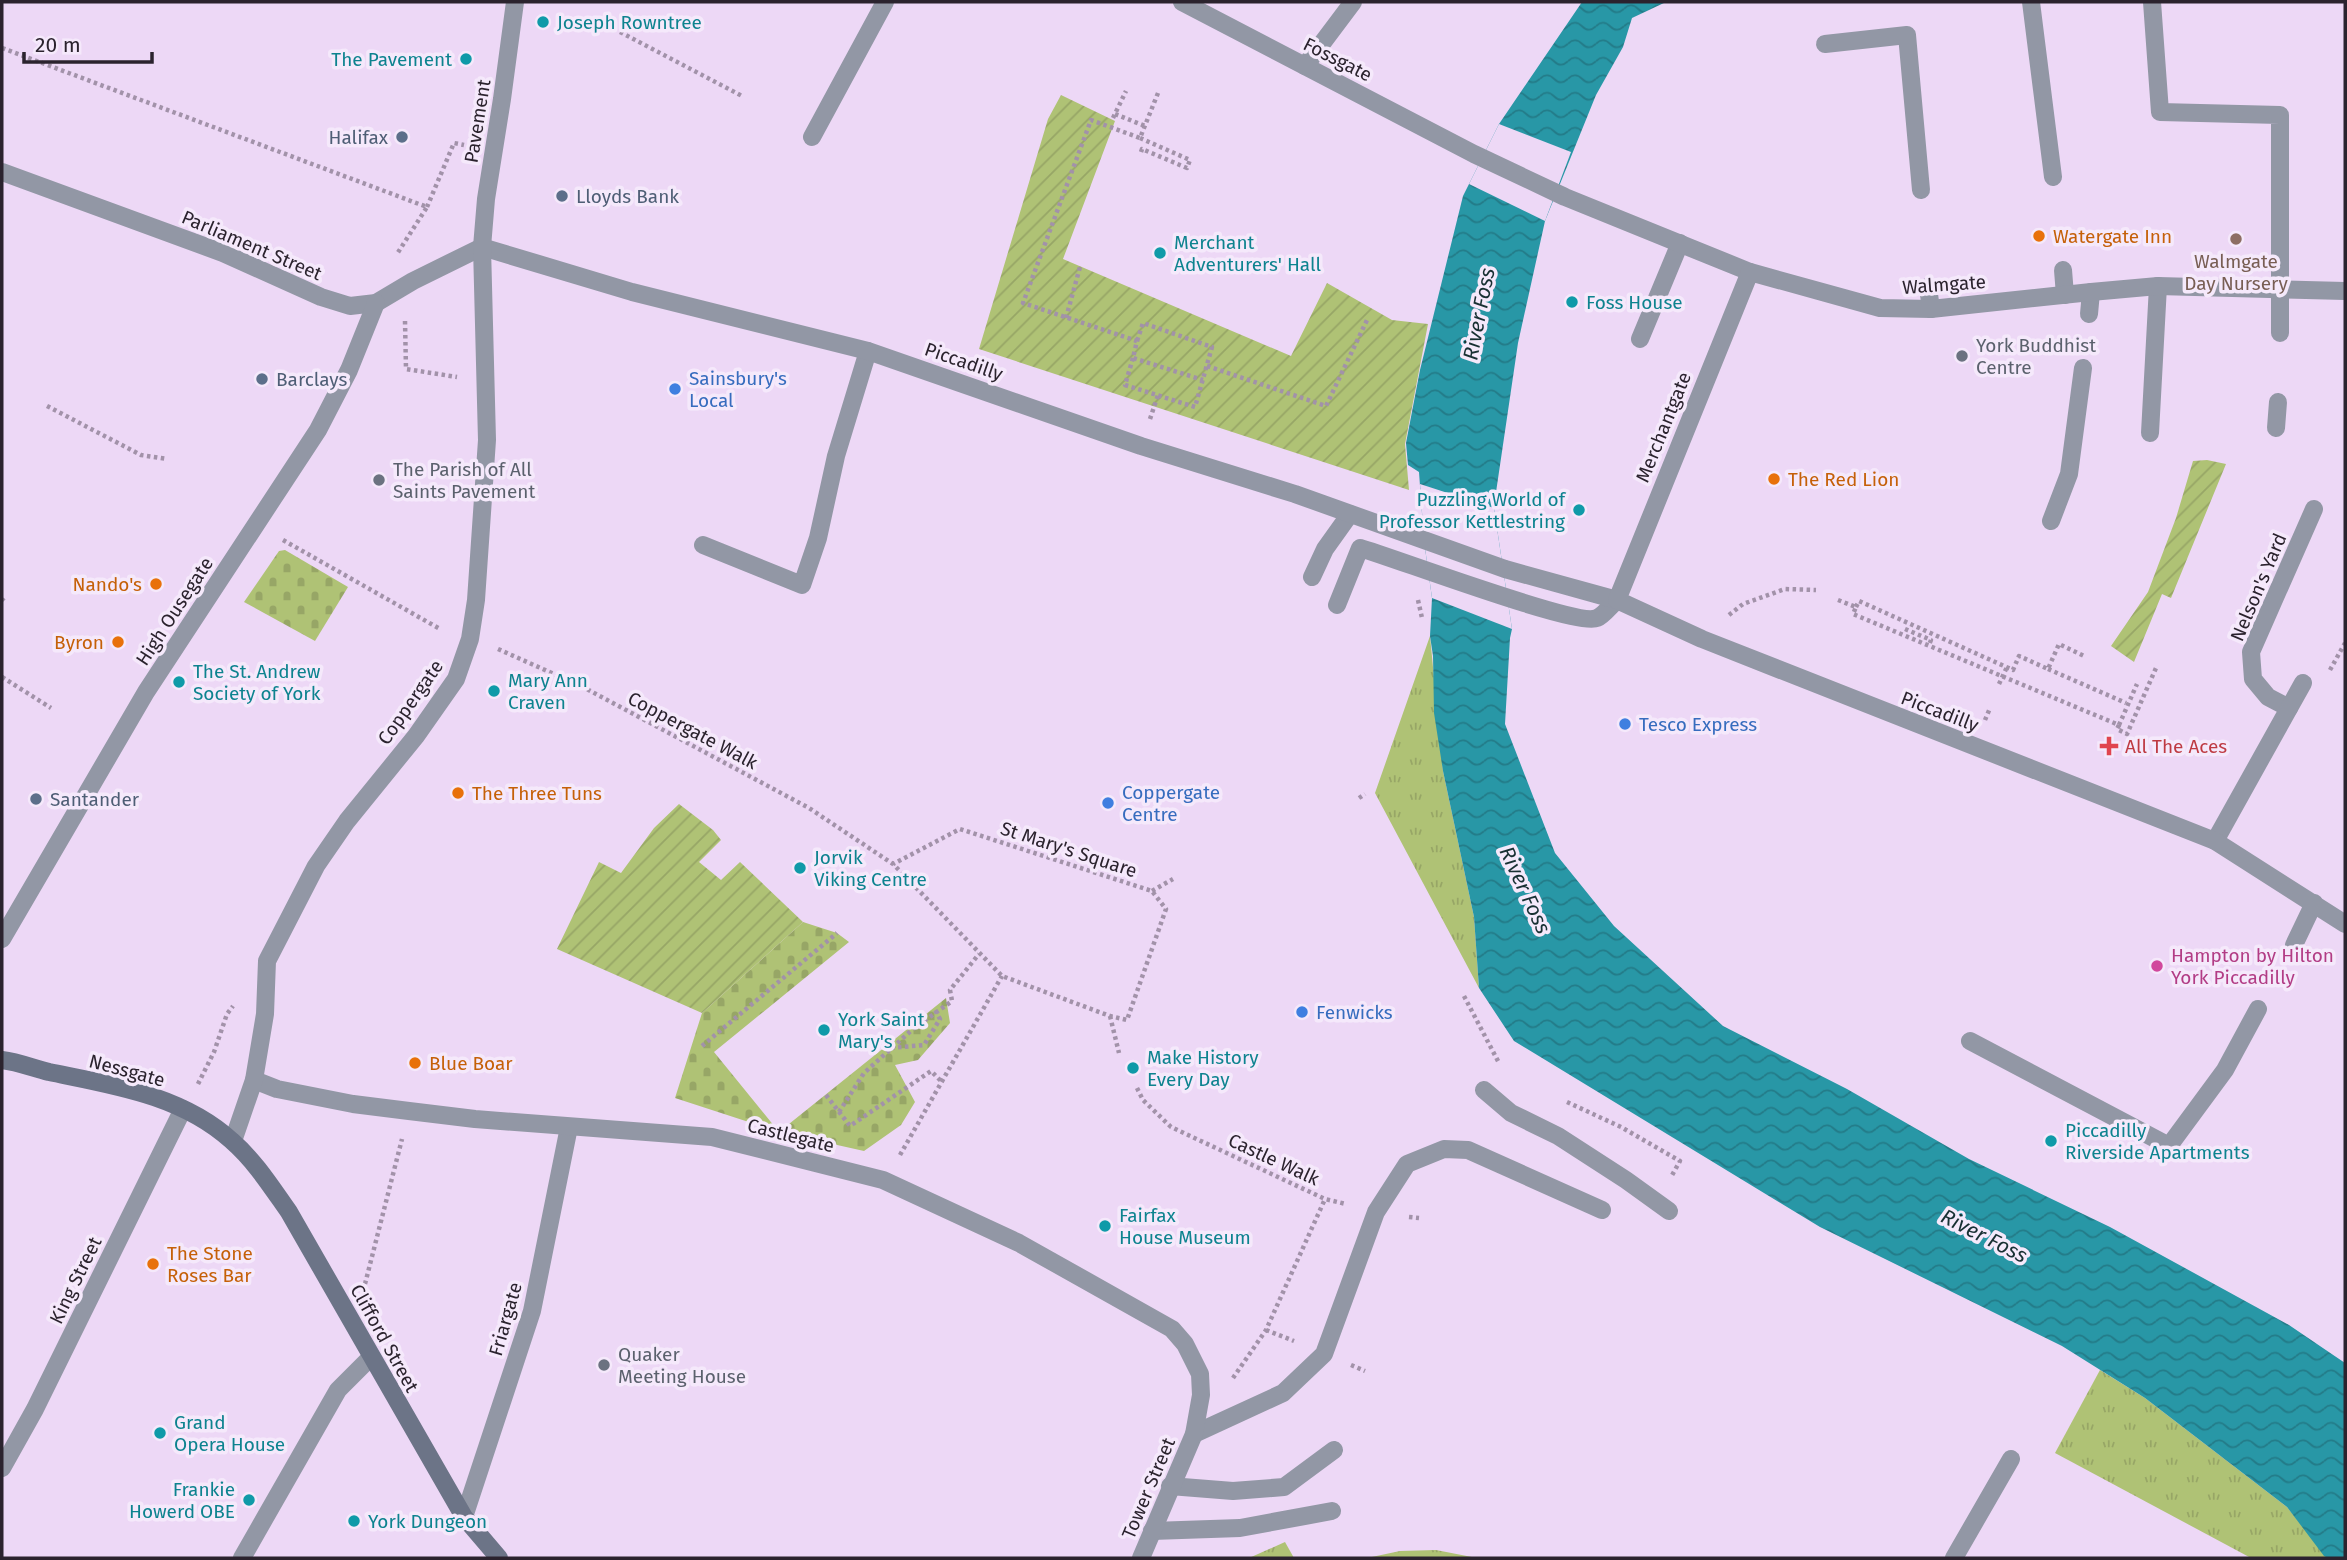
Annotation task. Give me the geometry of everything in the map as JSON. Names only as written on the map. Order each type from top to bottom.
[{"type":"main road","name":"Nessgate","points":[[2,1060],[161,1099],[197,1115],[233,1141]]},
{"type":"main road","name":"Clifford Street","points":[[233,1141],[262,1174],[289,1212],[464,1517],[499,1558]]},
{"type":"street","name":"Pavement","points":[[482,247],[486,199],[515,2]]},
{"type":"street","name":"Fossgate","points":[[1182,2],[1474,154],[1565,197]]},
{"type":"street","points":[[1305,66],[1353,2]]},
{"type":"street","points":[[2031,2],[2053,177]]},
{"type":"street","points":[[2152,2],[2160,112],[2280,115],[2280,333]]},
{"type":"street","points":[[812,138],[878,5]]},
{"type":"street","points":[[1825,44],[1907,35],[1921,190]]},
{"type":"street","name":"Parliament Street","points":[[2,172],[223,253],[321,297],[350,306],[376,303]]},
{"type":"street","name":"Walmgate","points":[[1565,197],[1750,272],[1881,308],[1931,309],[2158,286],[2345,291]]},
{"type":"street","points":[[1640,339],[1680,243]]},
{"type":"street","points":[[376,303],[482,247]]},
{"type":"street","name":"Piccadilly","points":[[482,247],[632,292],[868,351],[1141,446],[1295,494],[1505,569],[1617,600],[1702,639],[2215,841],[2345,924]]},
{"type":"street","name":"Coppergate","points":[[233,1141],[254,1080],[265,1014],[267,961],[316,866],[347,821],[416,736],[456,679],[470,639],[476,600],[487,440],[482,247]]},
{"type":"street","points":[[2063,270],[2066,295]]},
{"type":"street","name":"Merchantgate","points":[[1617,600],[1750,272]]},
{"type":"street","points":[[2150,433],[2158,286]]},
{"type":"street","points":[[1928,287],[1931,309]]},
{"type":"street","points":[[2089,314],[2091,292]]},
{"type":"street","name":"High Ousegate","points":[[2,939],[146,692],[318,430],[349,370],[376,303]]},
{"type":"street","points":[[703,545],[802,585],[818,538],[836,456],[868,351]]},
{"type":"street","points":[[2052,521],[2069,474],[2083,368]]},
{"type":"street","points":[[2276,428],[2278,402]]},
{"type":"street","name":"Nelson's Yard","points":[[2289,708],[2268,697],[2253,679],[2251,652],[2314,509]]},
{"type":"street","points":[[1312,577],[1325,549],[1350,514]]},
{"type":"street","points":[[1337,605],[1360,548],[1508,599],[1584,620],[1598,618],[1617,600]]},
{"type":"street","points":[[2215,841],[2303,683]]},
{"type":"street","points":[[2294,945],[2315,903]]},
{"type":"street","points":[[1970,1041],[2169,1146],[2225,1070],[2258,1009]]},
{"type":"street","name":"Castlegate","points":[[254,1080],[277,1090],[409,1111],[569,1127],[712,1137],[883,1180],[1019,1243],[1172,1329],[1185,1345],[1200,1374],[1201,1395],[1194,1434]]},
{"type":"street","points":[[1484,1090],[1511,1113],[1558,1136],[1662,1206]]},
{"type":"street","name":"King Street","points":[[2,1468],[35,1409],[183,1109]]},
{"type":"street","name":"Friargate","points":[[464,1517],[532,1311],[569,1127]]},
{"type":"street","points":[[1194,1434],[1283,1392],[1324,1354],[1376,1212],[1407,1164],[1444,1149],[1468,1150],[1602,1210]]},
{"type":"street","points":[[242,1558],[338,1390],[371,1357]]},
{"type":"street","name":"Tower Street","points":[[1141,1558],[1194,1434]]},
{"type":"street","points":[[1170,1486],[1233,1491],[1284,1487],[1334,1450]]},
{"type":"street","points":[[1954,1558],[2011,1459]]},
{"type":"street","points":[[1152,1531],[1240,1528],[1332,1511]]},
{"type":"path","points":[[620,32],[744,97]]},
{"type":"path","points":[[2,48],[427,207]]},
{"type":"path","points":[[1126,91],[1114,116],[1145,126]]},
{"type":"path","points":[[1140,138],[1158,93]]},
{"type":"path","points":[[1137,341],[1023,303],[1091,120],[1190,160],[1187,168],[1142,149],[1141,152]]},
{"type":"path","points":[[486,377],[468,379],[406,369],[404,310],[385,274],[427,207],[454,143],[494,152]]},
{"type":"path","points":[[1066,318],[1080,267]]},
{"type":"path","points":[[1207,366],[1326,406],[1368,318]]},
{"type":"path","points":[[1143,323],[1212,346],[1195,407],[1125,385],[1137,341],[1143,323]]},
{"type":"path","points":[[1133,358],[1203,380]]},
{"type":"path","points":[[1155,404],[1158,395]]},
{"type":"path","points":[[47,406],[141,455],[167,459]]},
{"type":"path","name":"Coppergate Walk","points":[[255,524],[436,627],[508,653],[583,687],[687,742],[809,808],[893,864]]},
{"type":"path","points":[[1702,639],[1743,604],[1785,589],[1816,590]]},
{"type":"path","points":[[1838,600],[1856,607]]},
{"type":"path","points":[[2119,725],[1853,614],[1858,601],[2013,670],[2019,656],[2138,709]]},
{"type":"path","points":[[1905,629],[1931,640],[1929,645]]},
{"type":"path","points":[[2048,669],[2059,644],[2086,657]]},
{"type":"path","points":[[1999,684],[2007,667]]},
{"type":"path","points":[[2137,684],[2117,729],[2127,734],[2156,668]]},
{"type":"path","points":[[2,677],[51,708]]},
{"type":"path","points":[[1359,798],[1365,794]]},
{"type":"path","name":"St Mary's Square","points":[[893,864],[960,829],[1152,891],[1166,909],[1127,1020],[1110,1016]]},
{"type":"path","points":[[893,864],[1002,976],[1110,1016],[1119,1053]]},
{"type":"path","points":[[1152,891],[1172,879]]},
{"type":"path","points":[[702,1046],[837,933]]},
{"type":"path","points":[[839,1112],[864,1073],[913,1029],[953,1001],[950,990],[979,954]]},
{"type":"path","points":[[883,1180],[1002,976]]},
{"type":"path","points":[[1464,996],[1500,1064],[1509,1070]]},
{"type":"path","points":[[183,1109],[214,1052],[227,1014],[235,1003]]},
{"type":"path","points":[[891,1048],[924,1045],[940,1019],[934,1008]]},
{"type":"path","points":[[826,1095],[850,1126],[931,1071],[942,1082]]},
{"type":"path","name":"Castle Walk","points":[[1137,1088],[1143,1100],[1171,1127],[1325,1199],[1376,1212],[1419,1218]]},
{"type":"path","points":[[1562,1100],[1621,1128],[1680,1161],[1662,1206]]},
{"type":"path","points":[[355,1326],[409,1111]]},
{"type":"path","points":[[1231,1381],[1266,1330],[1325,1199]]},
{"type":"green space","points":[[1061,95],[1115,121],[1063,259],[1291,356],[1327,283],[1392,320],[1428,324],[1405,444],[1409,490],[979,349],[1048,119]]},
{"type":"green space","points":[[2207,460],[2226,464],[2171,598],[2162,594],[2134,662],[2111,646],[2148,592],[2176,518],[2193,461]]},
{"type":"green space","points":[[285,550],[348,587],[315,641],[244,602],[279,551]]},
{"type":"green space","points":[[1430,636],[1443,771],[1474,917],[1479,988],[1375,793]]},
{"type":"green space","points":[[679,804],[713,830],[721,840],[699,862],[721,880],[740,862],[803,922],[702,1013],[557,949],[599,862],[621,873],[654,828]]},
{"type":"green space","points":[[803,922],[837,933],[849,942],[714,1052],[779,1132],[675,1098],[702,1013]]},
{"type":"green space","points":[[946,998],[950,1023],[918,1060],[895,1065],[915,1102],[901,1125],[864,1151],[779,1132]]},
{"type":"green space","points":[[2100,1370],[2145,1398],[2287,1507],[2328,1558],[2251,1558],[2055,1453]]},
{"type":"green space","points":[[1285,1542],[1294,1558],[1249,1558]]},
{"type":"green space","points":[[1436,1550],[1477,1558],[1367,1558],[1400,1551]]},
{"type":"water","name":"River Foss","points":[[1582,2],[1666,2],[1632,18],[1623,47],[1596,95],[1545,221],[1518,343],[1495,499],[1494,508],[1512,629],[1505,724],[1555,853],[1614,926],[1723,1026],[1847,1089],[1969,1159],[2110,1227],[2289,1325],[2345,1363],[2345,1558],[2324,1556],[2287,1507],[2145,1398],[2062,1346],[1820,1227],[1514,1041],[1479,988],[1474,917],[1443,771],[1434,713],[1430,636],[1432,598],[1424,541],[1419,472],[1408,465],[1406,443],[1420,370],[1463,196],[1499,124]]},
{"type":"pier","points":[[1499,124],[1571,152],[1545,221],[1469,184]]},
{"type":"pier","points":[[1420,484],[1494,508],[1512,629],[1432,598]]},
{"type":"place","name":"Joseph Rowntree","points":[[543,22]]},
{"type":"place","name":"The Pavement","points":[[466,59]]},
{"type":"place","name":"Halifax","points":[[402,137]]},
{"type":"place","name":"Lloyds Bank","points":[[562,196]]},
{"type":"place","name":"Watergate Inn","points":[[2039,236]]},
{"type":"place","name":"Walmgate Day Nursery","points":[[2236,239]]},
{"type":"place","name":"Merchant Adventurers' Hall","points":[[1160,253]]},
{"type":"place","name":"Foss House","points":[[1572,302]]},
{"type":"place","name":"York Buddhist Centre","points":[[1962,356]]},
{"type":"place","name":"Barclays","points":[[262,379]]},
{"type":"place","name":"Sainsbury's Local","points":[[675,389]]},
{"type":"place","name":"The Red Lion","points":[[1774,479]]},
{"type":"place","name":"The Parish of All Saints Pavement","points":[[379,480]]},
{"type":"place","name":"Puzzling World of Professor Kettlestring","points":[[1579,510]]},
{"type":"place","name":"Nando's","points":[[156,584]]},
{"type":"place","name":"Byron","points":[[118,642]]},
{"type":"place","name":"The St. Andrew Society of York","points":[[179,682]]},
{"type":"place","name":"Mary Ann Craven","points":[[494,691]]},
{"type":"place","name":"Tesco Express","points":[[1625,724]]},
{"type":"place","name":"All The Aces","points":[[2109,746]]},
{"type":"place","name":"The Three Tuns","points":[[458,793]]},
{"type":"place","name":"Santander","points":[[36,799]]},
{"type":"place","name":"Coppergate Centre","points":[[1108,803]]},
{"type":"place","name":"Jorvik Viking Centre","points":[[800,868]]},
{"type":"place","name":"Hampton by Hilton York Piccadilly","points":[[2157,966]]},
{"type":"place","name":"Fenwicks","points":[[1302,1012]]},
{"type":"place","name":"York Saint Mary's","points":[[824,1030]]},
{"type":"place","name":"Blue Boar","points":[[415,1063]]},
{"type":"place","name":"Make History Every Day","points":[[1133,1068]]},
{"type":"place","name":"Piccadilly Riverside Apartments","points":[[2051,1141]]},
{"type":"place","name":"Fairfax House Museum","points":[[1105,1226]]},
{"type":"place","name":"The Stone Roses Bar","points":[[153,1264]]},
{"type":"place","name":"Quaker Meeting House","points":[[604,1365]]},
{"type":"place","name":"Grand Opera House","points":[[160,1433]]},
{"type":"place","name":"Frankie Howerd OBE","points":[[249,1500]]},
{"type":"place","name":"York Dungeon","points":[[354,1521]]}]
